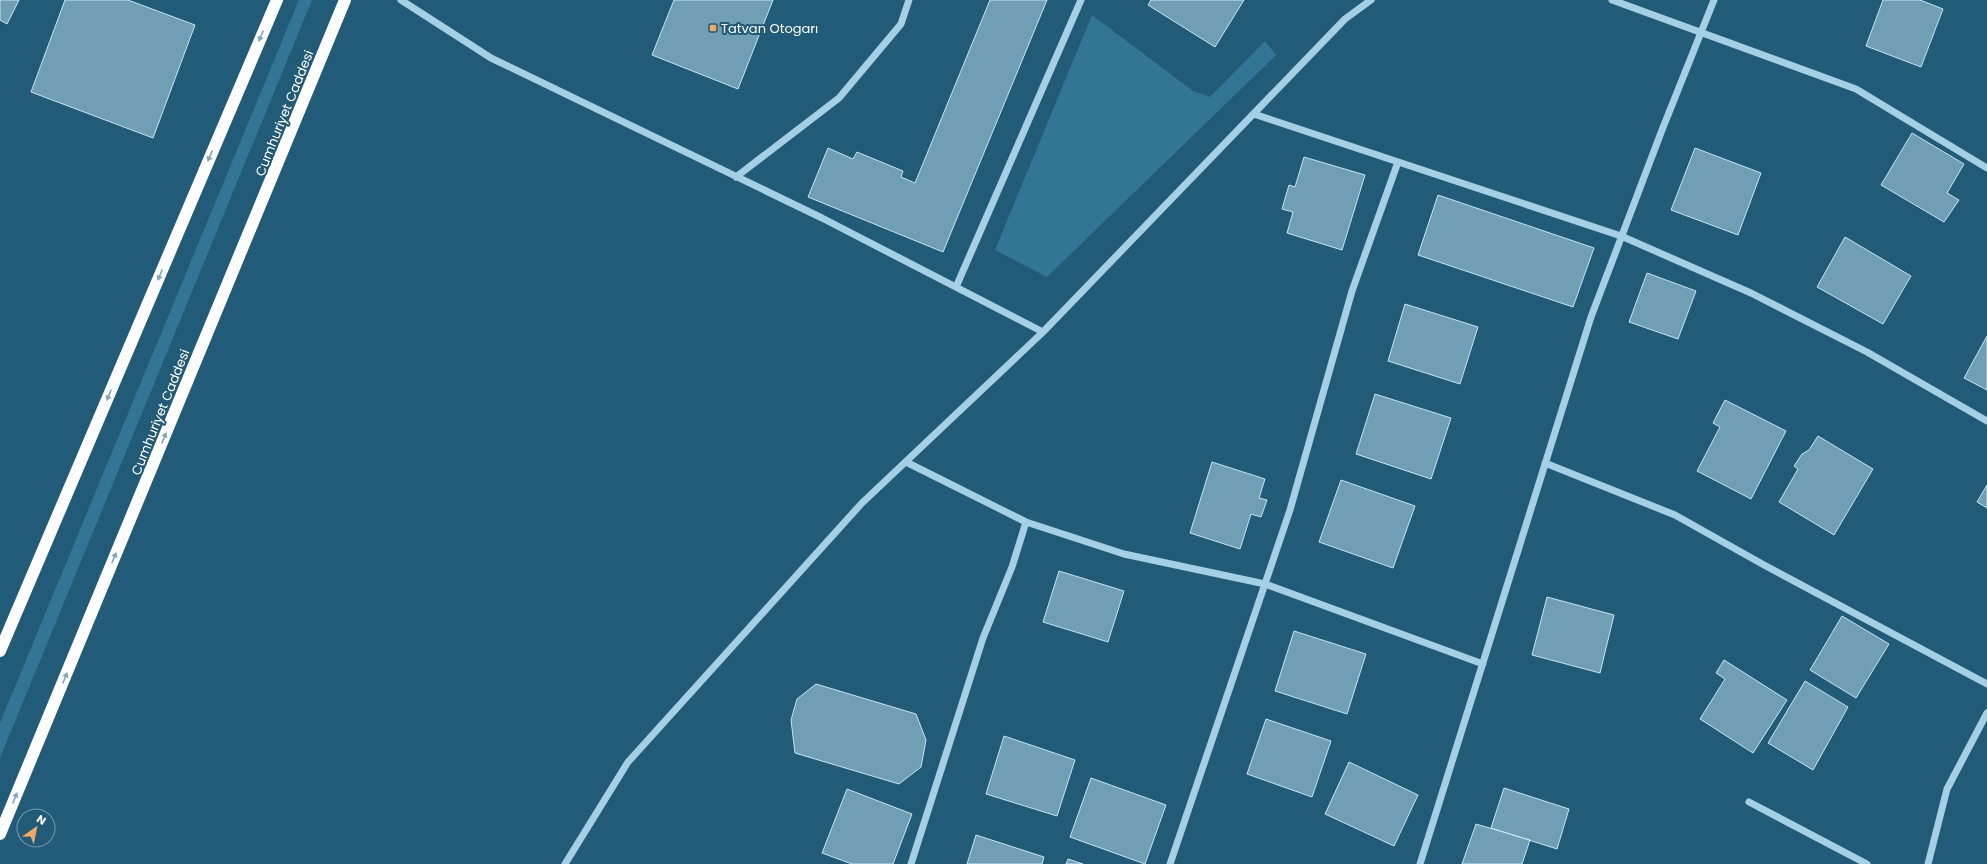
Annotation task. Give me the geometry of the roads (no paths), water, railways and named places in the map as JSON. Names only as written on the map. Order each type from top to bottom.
[{"type":"highway","points":[[0,651],[276,0]]},
{"type":"highway","name":"Cumhuriyet Caddesi","points":[[0,834],[345,0]]},
{"type":"street","points":[[401,0],[491,58],[822,218],[1043,332]]},
{"type":"street","points":[[736,177],[839,98],[901,24],[909,0]]},
{"type":"street","points":[[956,287],[1081,0]]},
{"type":"street","points":[[565,864],[628,762],[862,503],[1043,332],[1346,19],[1371,0]]},
{"type":"street","points":[[1612,0],[1856,89],[1987,168]]},
{"type":"street","points":[[1420,864],[1591,317],[1621,236],[1714,0]]},
{"type":"street","points":[[1254,114],[1621,236],[1751,293],[1867,352],[1987,421]]},
{"type":"street","points":[[1170,864],[1290,510],[1352,290],[1398,162]]},
{"type":"street","points":[[906,462],[1026,522],[1124,554],[1265,584],[1483,664]]},
{"type":"street","points":[[1545,463],[1675,515],[1764,565],[1987,684]]},
{"type":"street","points":[[911,864],[983,638],[1012,567],[1026,522]]},
{"type":"street","points":[[1928,864],[1947,789],[1987,713]]},
{"type":"street","points":[[1749,802],[1867,864]]},
{"type":"place","name":"Tatvan Otogarı","points":[[713,28]]}]
